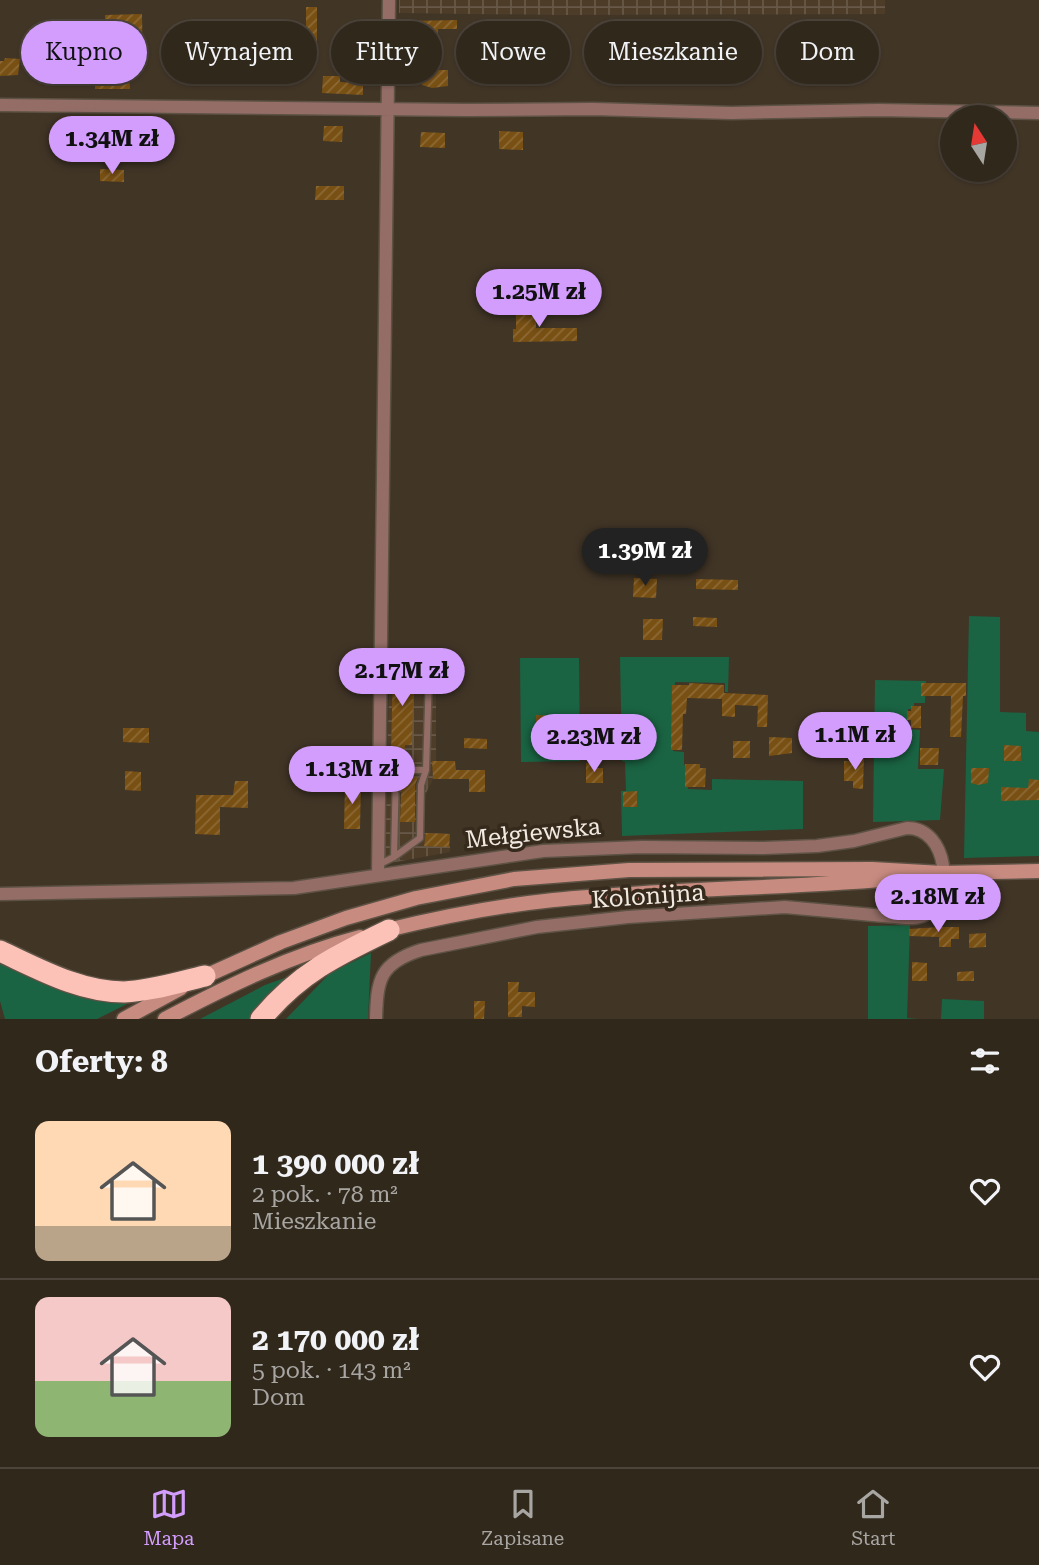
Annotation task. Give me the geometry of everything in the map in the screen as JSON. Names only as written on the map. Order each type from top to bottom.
[{"type":"highway","points":[[261,1019],[314,968],[389,930]]},
{"type":"highway","points":[[0,951],[74,984],[103,991],[148,989],[205,976]]},
{"type":"main road","points":[[124,1019],[205,976],[281,942],[356,915],[439,892],[514,879],[629,870],[872,869],[942,873]]},
{"type":"main road","points":[[165,1019],[244,979],[296,957],[389,930],[470,912],[542,901],[830,884],[942,873],[1039,871]]},
{"type":"street","points":[[377,870],[389,0]]},
{"type":"street","points":[[0,105],[593,109],[728,113],[878,110],[1039,113]]},
{"type":"street","name":"Mełgiewska","points":[[0,894],[294,888],[377,870],[521,853],[568,849],[817,846],[854,841],[907,828],[922,831],[935,841],[942,856],[942,873]]},
{"type":"street","name":"Kolonijna","points":[[376,1019],[376,992],[385,970],[392,962],[421,950],[537,927],[641,916],[785,907],[919,917],[934,907],[940,891],[942,873]]},
{"type":"lane","points":[[377,870],[420,838],[421,785],[426,770],[429,676]]},
{"type":"lane","points":[[394,857],[396,770],[426,770]]},
{"type":"shaded area","points":[[399,0],[885,0],[885,14],[399,13]]},
{"type":"shaded area","points":[[390,659],[436,659],[436,761],[432,761],[433,779],[424,797],[424,833],[450,834],[450,852],[385,864],[387,779],[392,775],[392,766],[387,762]]},
{"type":"green space","points":[[969,616],[1000,617],[1000,712],[1026,713],[1026,731],[1039,732],[1039,856],[964,858]]},
{"type":"green space","points":[[620,657],[729,657],[728,692],[725,692],[725,683],[675,682],[673,751],[684,752],[684,765],[689,765],[688,789],[712,790],[712,779],[803,781],[803,829],[622,836],[621,791],[626,791],[625,762],[622,761]]},
{"type":"green space","points":[[520,658],[579,658],[580,761],[521,762]]},
{"type":"green space","points":[[875,680],[926,681],[925,703],[914,703],[914,709],[908,709],[908,729],[920,730],[918,769],[944,769],[940,820],[873,822]]},
{"type":"green space","points":[[910,925],[907,1018],[918,1019],[868,1019],[868,926]]},
{"type":"green space","points":[[371,953],[368,1019],[286,1019],[330,973]]},
{"type":"green space","points":[[0,959],[131,1002],[97,1019],[5,1019],[0,1001]]},
{"type":"green space","points":[[290,976],[251,1019],[200,1019],[265,985]]},
{"type":"green space","points":[[942,999],[984,1001],[984,1019],[941,1019]]},
{"type":"building","points":[[306,7],[317,7],[317,21],[306,21]]},
{"type":"building","points":[[142,14],[142,21],[105,21],[105,15]]},
{"type":"building","points":[[457,20],[456,29],[442,29],[442,21],[408,21]]},
{"type":"building","points":[[5,58],[20,59],[18,75],[0,76],[0,61]]},
{"type":"building","points":[[442,70],[448,70],[448,86],[432,88],[422,85],[442,84]]},
{"type":"building","points":[[323,76],[331,76],[331,84],[363,84],[363,95],[322,93]]},
{"type":"building","points":[[95,84],[130,84],[130,89],[95,89]]},
{"type":"building","points":[[87,123],[96,123],[96,128],[101,128],[101,144],[87,144]]},
{"type":"building","points":[[324,126],[343,126],[342,142],[323,141]]},
{"type":"building","points":[[499,131],[523,132],[523,150],[499,149]]},
{"type":"building","points":[[421,132],[445,133],[445,148],[420,147]]},
{"type":"building","points":[[126,134],[135,135],[135,158],[125,158]]},
{"type":"building","points":[[100,169],[124,170],[124,182],[100,181]]},
{"type":"building","points":[[316,186],[344,186],[344,200],[315,200]]},
{"type":"building","points":[[523,281],[562,283],[561,294],[522,292]]},
{"type":"building","points":[[516,308],[536,308],[536,328],[577,328],[577,341],[513,342]]},
{"type":"building","points":[[634,578],[657,579],[656,598],[633,597]]},
{"type":"building","points":[[696,579],[738,580],[738,590],[696,589]]},
{"type":"building","points":[[693,617],[717,618],[717,627],[693,626]]},
{"type":"building","points":[[643,619],[663,619],[662,640],[643,640]]},
{"type":"building","points":[[393,663],[414,663],[412,745],[405,745],[404,757],[391,756]]},
{"type":"building","points":[[921,683],[966,683],[961,737],[950,737],[951,696],[921,696]]},
{"type":"building","points":[[672,685],[724,685],[724,693],[768,695],[767,727],[757,727],[758,706],[735,705],[735,717],[722,716],[722,699],[687,698],[686,714],[683,714],[682,750],[671,750]]},
{"type":"building","points":[[911,706],[921,706],[921,728],[911,728],[911,720],[907,720],[907,711],[911,711]]},
{"type":"building","points":[[536,715],[563,716],[563,724],[587,724],[587,737],[539,734]]},
{"type":"building","points":[[123,728],[149,728],[149,743],[123,742]]},
{"type":"building","points":[[769,737],[792,738],[792,753],[769,756]]},
{"type":"building","points":[[464,738],[487,739],[487,749],[464,748]]},
{"type":"building","points":[[733,741],[750,741],[750,758],[733,758]]},
{"type":"building","points":[[1004,745],[1021,746],[1021,761],[1004,761]]},
{"type":"building","points":[[920,748],[939,748],[938,765],[920,765]]},
{"type":"building","points":[[853,756],[864,756],[863,789],[853,788],[853,781],[844,781],[844,761],[853,761]]},
{"type":"building","points":[[432,761],[455,761],[456,770],[485,770],[485,792],[469,792],[469,779],[433,779]]},
{"type":"building","points":[[586,763],[594,763],[594,768],[603,768],[603,783],[586,783]]},
{"type":"building","points":[[685,764],[700,764],[700,768],[706,768],[705,787],[685,787]]},
{"type":"building","points":[[971,768],[989,768],[988,783],[971,783]]},
{"type":"building","points":[[125,771],[141,772],[141,791],[125,790]]},
{"type":"building","points":[[402,777],[418,777],[415,785],[415,822],[400,822]]},
{"type":"building","points":[[1029,779],[1039,780],[1039,800],[1001,801],[1001,787],[1028,788]]},
{"type":"building","points":[[235,781],[248,781],[248,808],[220,807],[220,835],[195,834],[196,795],[233,795]]},
{"type":"building","points":[[345,783],[361,783],[360,829],[344,829]]},
{"type":"building","points":[[637,791],[637,807],[623,807],[623,792]]},
{"type":"building","points":[[426,833],[450,834],[449,847],[424,846]]},
{"type":"building","points":[[959,927],[959,939],[951,939],[951,947],[939,947],[939,937],[909,936],[909,929]]},
{"type":"building","points":[[986,933],[986,947],[969,948],[969,934]]},
{"type":"building","points":[[912,962],[927,963],[927,981],[912,981]]},
{"type":"building","points":[[974,971],[974,981],[957,981],[957,972]]},
{"type":"building","points":[[508,982],[519,982],[518,992],[535,992],[535,1007],[522,1006],[522,1017],[508,1017]]},
{"type":"building","points":[[474,1001],[485,1001],[484,1019],[474,1019]]}]
